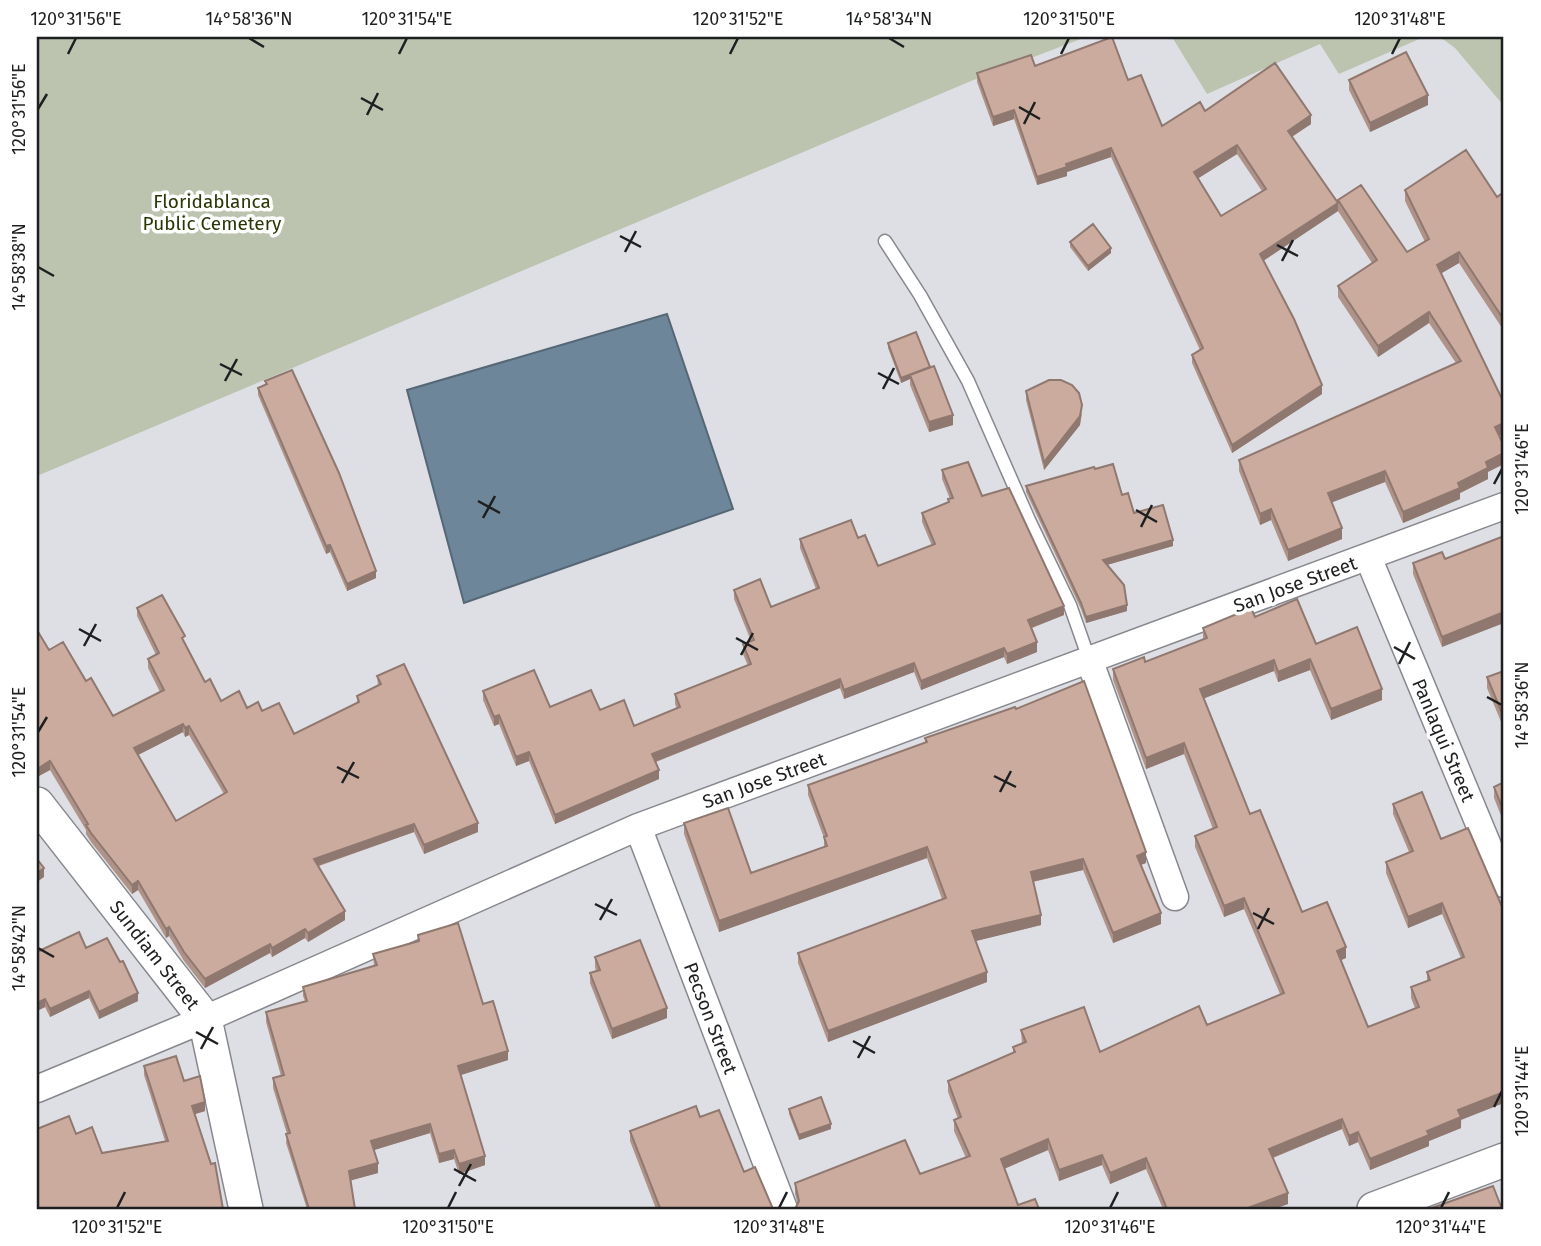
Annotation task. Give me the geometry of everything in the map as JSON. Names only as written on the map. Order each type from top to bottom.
[{"type":"street","name":"San Jose Street","points":[[37,1089],[205,1019],[638,827],[1504,506]]},
{"type":"street","name":"Panlaqui Street","points":[[1368,557],[1504,884]]},
{"type":"street","points":[[1089,659],[1175,897]]},
{"type":"street","name":"Sundiam Street","points":[[37,804],[205,1019],[246,1209]]},
{"type":"street","name":"Pecson Street","points":[[638,827],[784,1209]]},
{"type":"street","points":[[1374,1209],[1504,1160]]},
{"type":"lane","points":[[885,241],[920,295],[968,380],[1029,520],[1070,604],[1089,659]]},
{"type":"green space","name":"Floridablanca Public Cemetery","points":[[37,37],[1086,37],[971,81],[37,476]]},
{"type":"green space","points":[[1172,37],[1424,37],[1339,74],[1320,44],[1207,94]]},
{"type":"green space","points":[[1440,37],[1504,37],[1504,106],[1455,48]]},
{"type":"water","points":[[667,314],[733,509],[464,603],[407,390]]},
{"type":"building","points":[[1112,37],[1128,80],[1141,75],[1162,126],[1200,102],[1205,111],[1275,63],[1311,115],[1288,131],[1338,203],[1260,254],[1294,319],[1322,385],[1232,445],[1192,355],[1203,348],[1111,148],[1037,177],[1014,110],[993,117],[977,73],[1031,55],[1035,66]],"holes":[[[1237,145],[1266,189],[1221,216],[1194,172]]]},
{"type":"building","points":[[1406,52],[1428,95],[1370,123],[1349,80]]},
{"type":"building","points":[[1466,150],[1497,197],[1504,192],[1504,320],[1459,252],[1437,265],[1504,403],[1504,423],[1495,427],[1504,446],[1504,453],[1486,462],[1488,468],[1458,483],[1460,488],[1403,512],[1385,471],[1328,493],[1342,528],[1288,550],[1271,509],[1260,514],[1239,460],[1461,361],[1429,312],[1378,346],[1338,286],[1377,260],[1338,200],[1361,185],[1407,252],[1429,239],[1405,190]]},
{"type":"building","points":[[1093,224],[1111,248],[1088,266],[1070,242]]},
{"type":"building","points":[[916,332],[930,367],[901,378],[888,343]]},
{"type":"building","points":[[934,366],[953,415],[929,422],[910,375]]},
{"type":"building","points":[[292,370],[339,473],[376,571],[347,584],[330,545],[326,546],[258,388],[267,384],[265,381]]},
{"type":"building","points":[[1049,380],[1061,380],[1072,385],[1079,393],[1082,405],[1080,416],[1044,462],[1026,391]]},
{"type":"building","points":[[968,462],[982,496],[1009,488],[1064,606],[1028,620],[1037,642],[1007,654],[1004,648],[921,681],[914,663],[844,690],[840,679],[652,754],[659,770],[555,815],[529,752],[516,757],[499,715],[494,717],[483,691],[534,670],[550,707],[591,690],[600,710],[624,700],[634,726],[680,707],[675,694],[751,664],[743,644],[754,640],[734,590],[760,579],[771,607],[819,588],[800,539],[851,520],[858,538],[865,535],[878,566],[935,544],[922,513],[953,498],[942,470]]},
{"type":"building","points":[[1113,464],[1122,495],[1128,493],[1134,513],[1163,505],[1173,540],[1103,560],[1124,585],[1127,605],[1086,617],[1026,486]]},
{"type":"building","points":[[1504,536],[1504,612],[1442,637],[1413,563],[1442,552],[1445,559]]},
{"type":"building","points":[[162,595],[185,636],[182,638],[205,682],[210,679],[221,701],[239,691],[247,708],[258,702],[262,711],[279,703],[294,734],[359,702],[357,696],[381,684],[377,676],[404,664],[478,823],[424,845],[414,824],[314,859],[345,911],[308,933],[305,929],[272,948],[270,944],[205,979],[169,927],[166,929],[138,881],[132,885],[91,833],[50,761],[37,769],[37,630],[49,650],[63,642],[86,681],[91,678],[113,716],[164,690],[148,659],[159,653],[137,608]],"holes":[[[183,724],[185,728],[189,726],[227,792],[176,821],[134,748]]]},
{"type":"building","points":[[1297,599],[1316,644],[1357,627],[1382,689],[1331,709],[1310,659],[1278,672],[1274,660],[1200,689],[1250,814],[1260,810],[1302,912],[1327,902],[1346,947],[1337,951],[1368,1027],[1419,1007],[1411,987],[1430,980],[1427,972],[1464,957],[1442,903],[1408,917],[1386,862],[1413,851],[1393,804],[1422,792],[1441,839],[1468,828],[1504,908],[1504,1092],[1458,1110],[1461,1117],[1427,1131],[1429,1135],[1370,1159],[1358,1132],[1349,1136],[1342,1119],[1269,1149],[1288,1193],[1245,1209],[1167,1209],[1146,1158],[1110,1173],[1102,1155],[1059,1170],[1048,1139],[1001,1159],[1018,1205],[1035,1199],[1039,1209],[795,1209],[799,1201],[795,1183],[905,1140],[920,1174],[970,1156],[954,1120],[961,1117],[948,1081],[1015,1052],[1013,1047],[1026,1042],[1021,1030],[1084,1007],[1100,1052],[1199,1006],[1207,1025],[1284,993],[1244,898],[1224,906],[1195,836],[1217,827],[1184,743],[1146,758],[1113,669],[1144,657],[1145,662],[1207,638],[1203,628],[1251,608],[1255,617]]},
{"type":"building","points":[[1504,671],[1504,718],[1487,677]]},
{"type":"building","points":[[1084,681],[1146,852],[1137,856],[1161,913],[1113,933],[1083,859],[1031,872],[1041,915],[972,931],[987,972],[828,1031],[798,953],[946,898],[927,847],[719,921],[684,823],[728,808],[751,873],[827,846],[824,837],[827,836],[808,785],[927,742],[925,738],[1015,707],[1016,709]]},
{"type":"building","points":[[1504,782],[1504,812],[1494,787]]},
{"type":"building","points":[[37,859],[44,868],[37,873]]},
{"type":"building","points":[[458,923],[483,1004],[493,1001],[508,1051],[458,1066],[485,1156],[459,1164],[454,1150],[439,1154],[430,1124],[371,1141],[378,1163],[349,1171],[355,1209],[309,1209],[286,1134],[290,1133],[273,1078],[284,1075],[266,1012],[307,1001],[303,987],[377,965],[373,954],[419,941],[418,935]]},
{"type":"building","points":[[79,932],[86,948],[107,938],[120,962],[123,961],[138,993],[99,1012],[89,991],[50,1009],[45,999],[37,1003],[37,952]]},
{"type":"building","points":[[640,940],[667,1008],[612,1029],[590,973],[600,970],[595,957]]},
{"type":"building","points":[[176,1056],[184,1081],[200,1076],[205,1102],[192,1106],[211,1164],[215,1163],[223,1209],[37,1209],[37,1129],[69,1116],[76,1134],[92,1127],[102,1153],[168,1141],[144,1066]]},
{"type":"building","points":[[821,1097],[831,1124],[799,1135],[789,1109]]},
{"type":"building","points":[[696,1106],[700,1117],[719,1110],[744,1172],[755,1167],[773,1209],[658,1209],[660,1208],[630,1131]]},
{"type":"building","points":[[1493,1186],[1502,1209],[1429,1209]]}]
